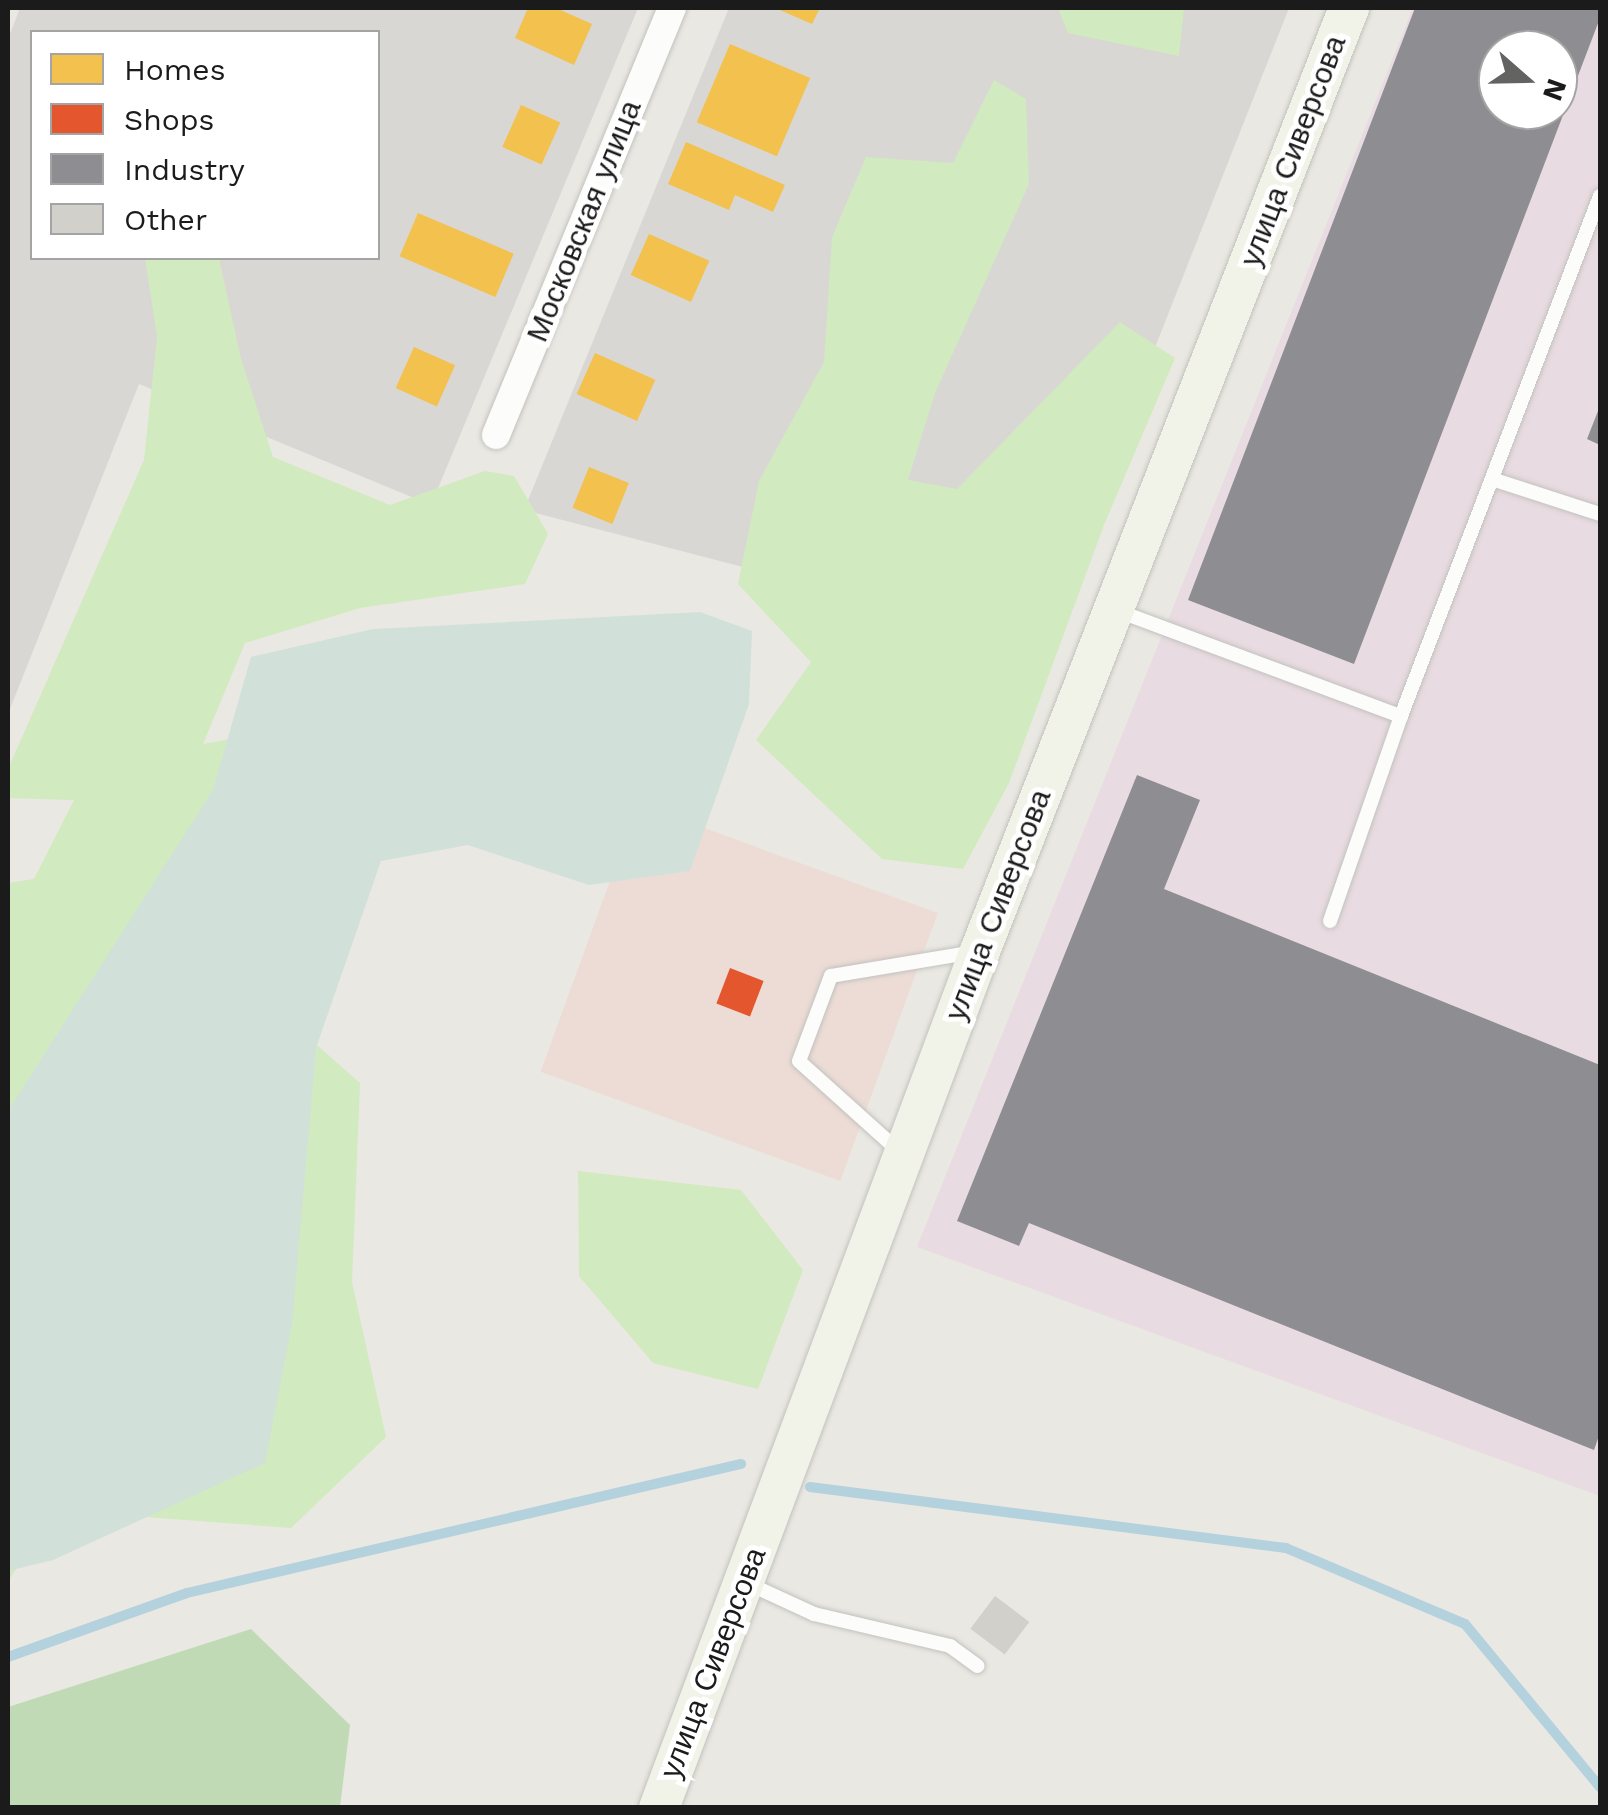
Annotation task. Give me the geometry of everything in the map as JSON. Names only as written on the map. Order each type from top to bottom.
[{"type":"street","name":"Московская улица","points":[[496,435],[672,8]]},
{"type":"street","name":"улица Сиверсова","points":[[659,1808],[980,952],[1349,8]]},
{"type":"lane","points":[[1330,921],[1401,716],[1600,196]]},
{"type":"lane","points":[[1492,479],[1600,514]]},
{"type":"lane","points":[[1112,609],[1401,716]]},
{"type":"lane","points":[[903,1155],[799,1061],[832,976],[980,952]]},
{"type":"lane","points":[[744,1581],[814,1614],[950,1646],[978,1666]]},
{"type":"shaded area","points":[[20,8],[638,8],[431,505],[139,384],[8,714],[8,39]]},
{"type":"shaded area","points":[[729,8],[1289,8],[1038,644],[524,510]]},
{"type":"shaded area","points":[[1413,8],[1600,8],[1600,1496],[917,1247]]},
{"type":"shaded area","points":[[700,612],[752,631],[749,704],[690,871],[589,885],[468,845],[381,861],[316,1048],[292,1324],[265,1463],[53,1560],[8,1571],[8,1111],[213,790],[251,657],[373,629]]},
{"type":"shaded area","points":[[638,804],[938,913],[840,1181],[541,1072]]},
{"type":"green space","points":[[1058,8],[1184,8],[1179,56],[1068,33]]},
{"type":"green space","points":[[994,80],[1026,99],[1029,184],[935,393],[908,480],[957,489],[1120,322],[1175,358],[1104,525],[1009,783],[963,869],[882,859],[756,740],[811,662],[738,584],[759,481],[824,362],[832,237],[866,157],[953,163]]},
{"type":"green space","points":[[145,260],[219,260],[241,359],[273,457],[390,505],[485,471],[514,476],[548,534],[525,584],[360,608],[245,643],[203,744],[314,724],[259,994],[360,1083],[352,1282],[386,1437],[291,1528],[52,1510],[8,1582],[8,883],[34,879],[74,800],[8,798],[8,769],[144,460],[157,337]]},
{"type":"green space","points":[[578,1171],[741,1190],[803,1270],[758,1389],[653,1363],[579,1276]]},
{"type":"green space","points":[[251,1629],[350,1725],[340,1807],[8,1807],[8,1707]]},
{"type":"building: Homes","points":[[528,8],[556,8],[592,24],[574,65],[515,38]]},
{"type":"building: Homes","points":[[775,8],[820,8],[812,24]]},
{"type":"building: Homes","points":[[730,44],[810,78],[777,156],[697,122]]},
{"type":"building: Homes","points":[[521,105],[560,122],[542,165],[502,147]]},
{"type":"building: Homes","points":[[686,142],[785,185],[773,212],[735,195],[729,210],[668,184]]},
{"type":"building: Homes","points":[[418,213],[514,254],[495,297],[400,256]]},
{"type":"building: Homes","points":[[649,234],[709,261],[691,302],[631,275]]},
{"type":"building: Homes","points":[[414,347],[455,365],[437,406],[396,388]]},
{"type":"building: Homes","points":[[595,353],[655,380],[637,421],[577,394]]},
{"type":"building: Homes","points":[[589,467],[629,483],[612,524],[573,508]]},
{"type":"building: Shops","points":[[730,968],[764,981],[750,1016],[716,1003]]},
{"type":"building: Industry","points":[[1415,8],[1600,8],[1600,18],[1578,76],[1578,30],[1478,30],[1478,130],[1557,130],[1354,664],[1188,600]]},
{"type":"building: Industry","points":[[1600,406],[1600,445],[1587,439]]},
{"type":"building: Industry","points":[[1137,775],[1200,800],[1164,889],[1600,1065],[1600,1433],[1594,1450],[1029,1223],[1019,1246],[957,1221]]},
{"type":"building: Other","points":[[995,1596],[1029,1622],[1005,1655],[970,1629]]},
{"type":"waterway","points":[[8,1657],[187,1593],[741,1464]]},
{"type":"waterway","points":[[810,1487],[1286,1548],[1465,1624],[1600,1787]]}]
